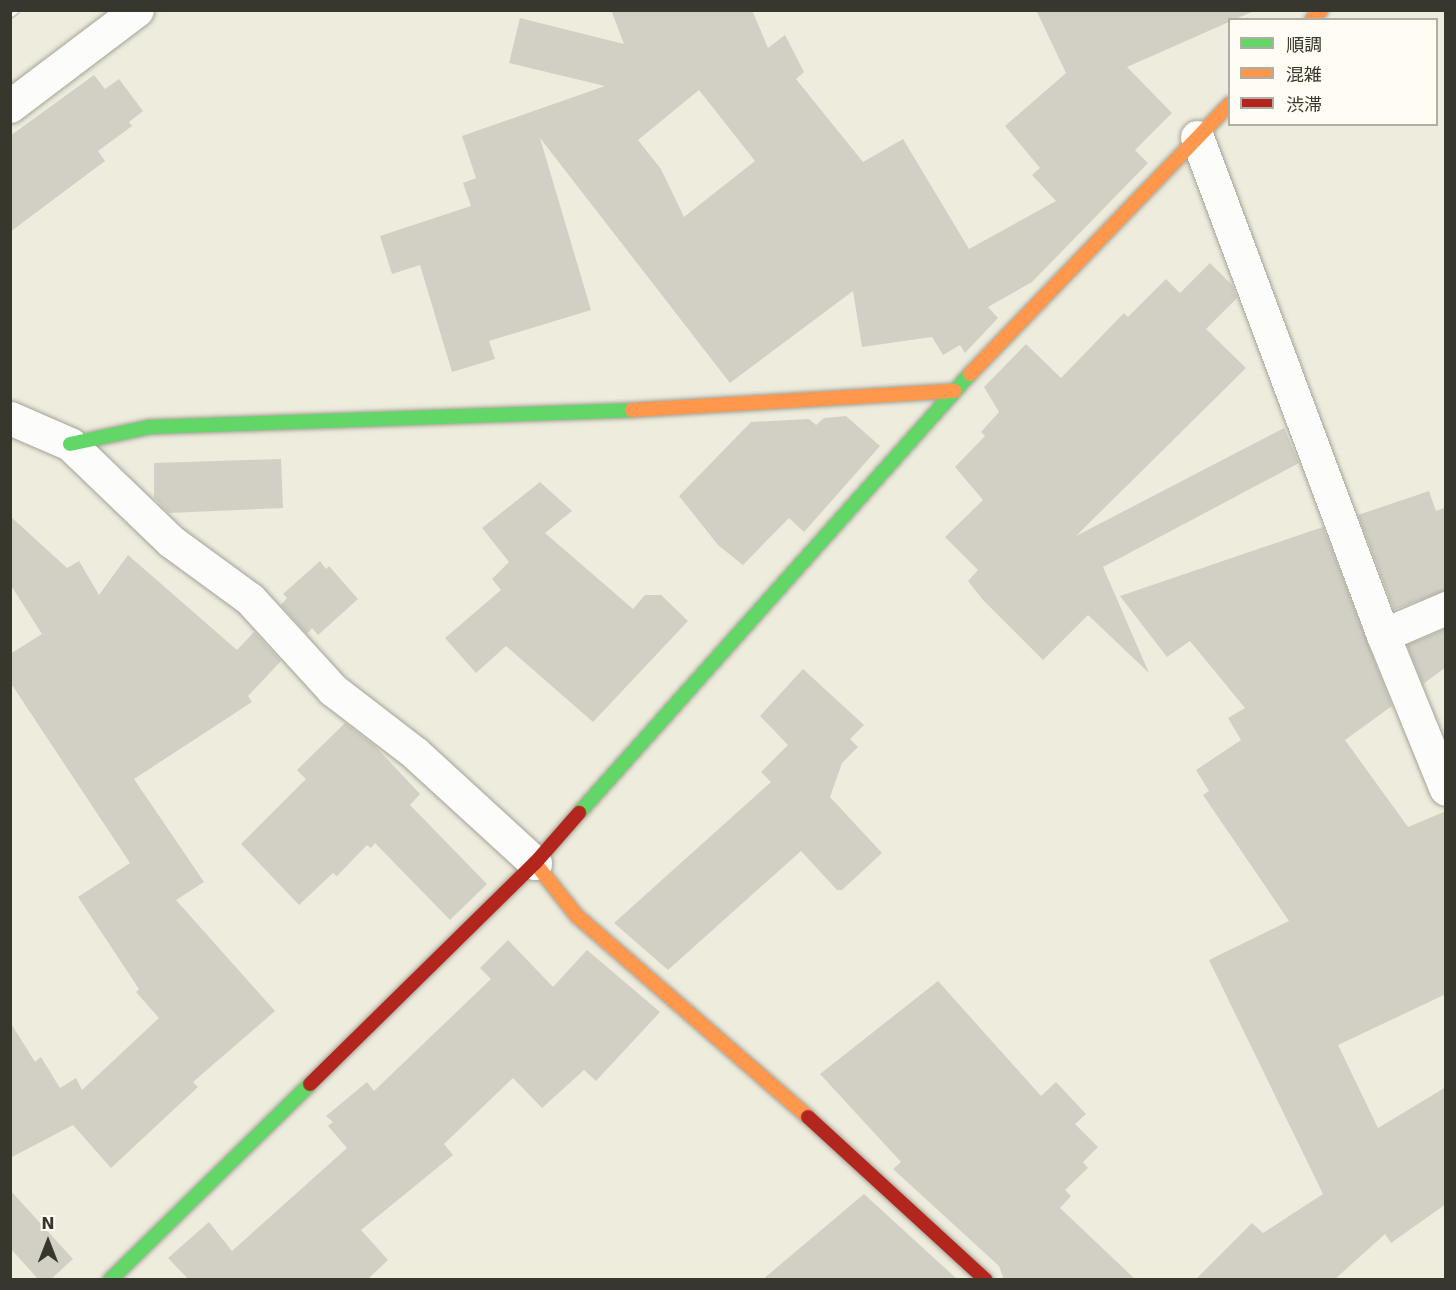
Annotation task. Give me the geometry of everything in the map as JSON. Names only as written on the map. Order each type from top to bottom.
[{"type":"street","points":[[10,106],[137,10]]},
{"type":"street","points":[[110,1280],[536,863],[954,391],[1228,106]]},
{"type":"street","points":[[1197,137],[1383,635],[1446,789]]},
{"type":"street","points":[[70,444],[150,427],[644,410],[954,391]]},
{"type":"street","points":[[10,417],[70,444],[172,542],[249,599],[333,690],[415,753],[536,863],[577,916],[778,1089],[987,1280]]},
{"type":"street","points":[[1383,635],[1446,608]]},
{"type":"building","points":[[611,10],[752,10],[768,48],[785,35],[804,72],[796,79],[863,162],[903,139],[969,249],[1056,201],[1032,175],[1040,168],[1005,126],[1066,73],[1036,10],[1256,10],[1238,18],[1228,18],[1228,22],[1127,67],[1172,113],[1135,150],[1148,163],[1032,282],[988,307],[998,318],[965,353],[960,345],[943,355],[932,337],[862,347],[853,291],[730,383],[540,138],[591,310],[489,341],[495,359],[452,372],[420,265],[392,274],[380,236],[471,206],[463,183],[476,178],[462,136],[605,86],[509,63],[520,18],[624,44]],"holes":[[[699,90],[755,161],[684,217],[661,169],[638,140]]]},
{"type":"building","points":[[94,75],[105,89],[119,79],[143,111],[129,122],[132,126],[98,151],[105,161],[10,232],[10,136]]},
{"type":"building","points":[[1210,263],[1232,285],[1237,298],[1206,329],[1246,368],[1076,536],[1284,428],[1299,463],[1103,567],[1149,673],[1088,615],[1043,660],[983,600],[968,581],[978,570],[945,537],[983,500],[955,467],[985,436],[981,432],[999,412],[984,387],[1026,344],[1061,378],[1124,313],[1128,317],[1166,279],[1180,293]]},
{"type":"building","points":[[846,416],[880,446],[804,532],[789,518],[743,565],[718,545],[679,496],[751,422],[809,419],[816,425],[824,418]]},
{"type":"building","points":[[281,459],[283,508],[169,513],[154,498],[154,463]]},
{"type":"building","points":[[540,482],[572,511],[545,533],[633,609],[645,595],[661,595],[688,621],[593,722],[506,646],[476,673],[445,638],[501,590],[492,579],[509,562],[482,528]]},
{"type":"building","points":[[1429,491],[1436,511],[1446,507],[1446,590],[1394,610],[1358,515]]},
{"type":"building","points":[[10,516],[67,568],[79,561],[99,595],[128,555],[237,650],[254,632],[281,661],[248,696],[252,702],[134,779],[204,882],[176,900],[275,1011],[193,1082],[198,1087],[111,1168],[73,1125],[10,1158],[10,1022],[35,1062],[41,1057],[60,1088],[76,1078],[82,1090],[159,1018],[136,992],[139,989],[78,897],[130,863],[10,682],[10,654],[42,634],[10,584]]},
{"type":"building","points":[[1323,527],[1392,706],[1345,740],[1408,827],[1446,811],[1446,994],[1338,1045],[1378,1128],[1446,1087],[1446,1204],[1391,1243],[1385,1234],[1334,1280],[1195,1280],[1252,1223],[1263,1233],[1323,1194],[1209,960],[1289,921],[1203,795],[1209,791],[1196,770],[1241,740],[1228,718],[1245,708],[1190,641],[1167,657],[1120,596]]},
{"type":"building","points":[[320,561],[326,569],[329,566],[358,599],[318,635],[312,628],[307,634],[281,605],[287,598],[283,594]]},
{"type":"building","points":[[1446,629],[1446,667],[1423,684],[1407,645]]},
{"type":"building","points":[[803,669],[864,725],[850,739],[858,747],[842,763],[830,797],[882,853],[842,890],[837,890],[801,851],[668,970],[614,923],[771,782],[761,772],[788,745],[760,716]]},
{"type":"building","points":[[345,723],[375,746],[420,794],[410,805],[487,884],[450,920],[375,843],[371,848],[367,845],[337,876],[333,873],[299,905],[241,844],[306,779],[297,770]]},
{"type":"building","points":[[508,940],[553,987],[587,950],[660,1012],[596,1081],[584,1070],[542,1108],[513,1078],[444,1144],[453,1155],[361,1230],[388,1260],[367,1280],[189,1280],[168,1258],[209,1222],[232,1251],[347,1148],[328,1126],[333,1122],[326,1116],[367,1082],[374,1091],[491,979],[480,968]]},
{"type":"building","points":[[938,981],[1041,1096],[1056,1082],[1086,1114],[1075,1124],[1098,1147],[1083,1162],[1088,1168],[1065,1190],[1071,1196],[1060,1208],[1136,1280],[1004,1280],[999,1266],[893,1169],[901,1162],[820,1074]]},
{"type":"building","points":[[10,1190],[73,1259],[50,1280],[39,1280],[10,1248]]},
{"type":"building","points":[[864,1194],[958,1280],[762,1280]]},
{"type":"railway","points":[[10,16],[18,10]]},
{"type":"traffic: fast","points":[[579,813],[970,374]]},
{"type":"traffic: fast","points":[[70,444],[150,427],[632,410]]},
{"type":"traffic: fast","points":[[110,1280],[310,1084]]},
{"type":"traffic: slow","points":[[1314,18],[1321,10]]},
{"type":"traffic: slow","points":[[970,374],[1228,106]]},
{"type":"traffic: slow","points":[[632,410],[954,391]]},
{"type":"traffic: slow","points":[[535,863],[577,916],[808,1117]]},
{"type":"traffic: jam","points":[[310,1084],[535,863],[579,813]]},
{"type":"traffic: jam","points":[[808,1117],[986,1280]]}]
